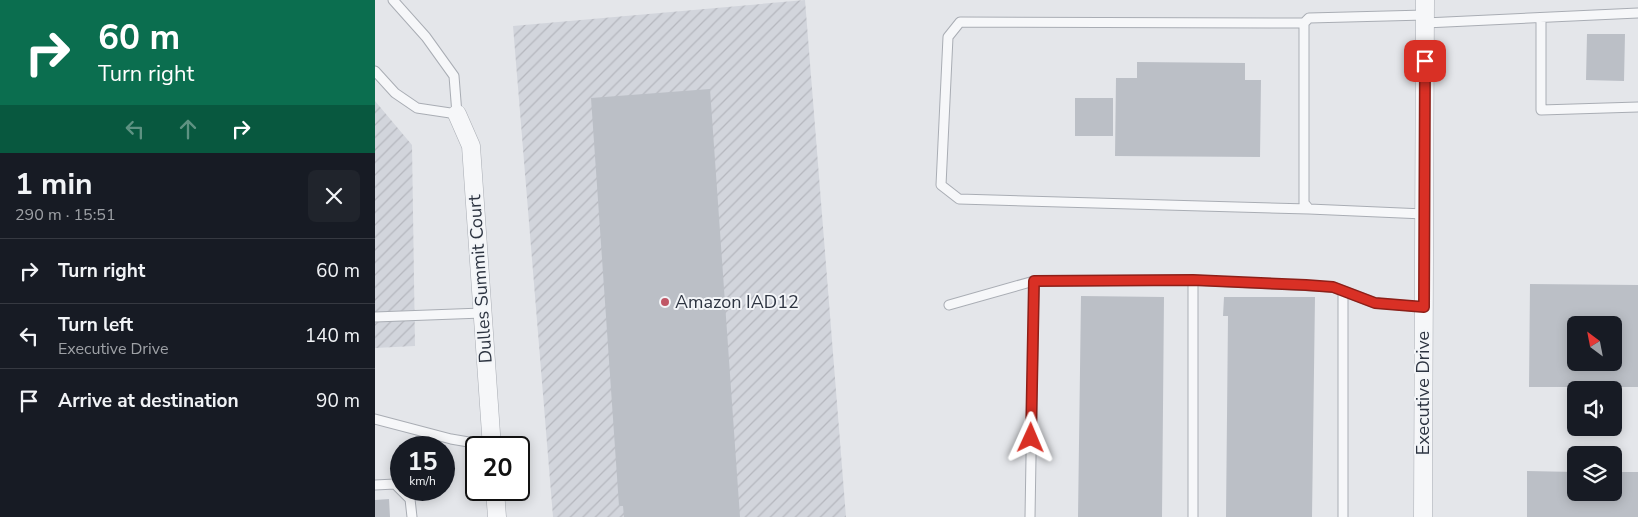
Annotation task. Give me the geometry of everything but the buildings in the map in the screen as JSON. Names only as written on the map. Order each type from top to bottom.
[{"type":"street","name":"Executive Drive","points":[[1423,517],[1425,13]]},
{"type":"street","name":"Dulles Summit Court","points":[[457,114],[471,146],[491,436]]},
{"type":"street","points":[[496,501],[497,517]]},
{"type":"lane","points":[[375,71],[395,93],[417,108],[457,114],[454,76],[425,37],[393,0]]},
{"type":"lane","points":[[1309,209],[1304,203],[1304,23],[1309,18],[1425,13],[1541,18],[1638,13]]},
{"type":"lane","points":[[1541,18],[1541,110],[1638,107]]},
{"type":"lane","points":[[1304,23],[960,22],[948,37],[941,184],[959,199],[1424,214]]},
{"type":"lane","points":[[949,305],[1034,281],[1193,280],[1333,287],[1375,303],[1424,307]]},
{"type":"lane","points":[[1193,280],[1193,517]]},
{"type":"lane","points":[[1030,517],[1034,281]]},
{"type":"lane","points":[[1343,291],[1343,517]]},
{"type":"lane","points":[[375,317],[482,313]]},
{"type":"lane","points":[[375,418],[465,442]]},
{"type":"lane","points":[[375,485],[395,484],[410,499],[411,517]]},
{"type":"shaded area","points":[[805,0],[846,517],[553,517],[513,26]]},
{"type":"shaded area","points":[[375,101],[412,145],[415,346],[375,348]]},
{"type":"place","name":"Amazon IAD12","points":[[665,302]]},
{"type":"route","points":[[1031,438],[1034,281],[1193,280],[1306,285],[1333,287],[1375,303],[1424,307],[1425,61]]}]
